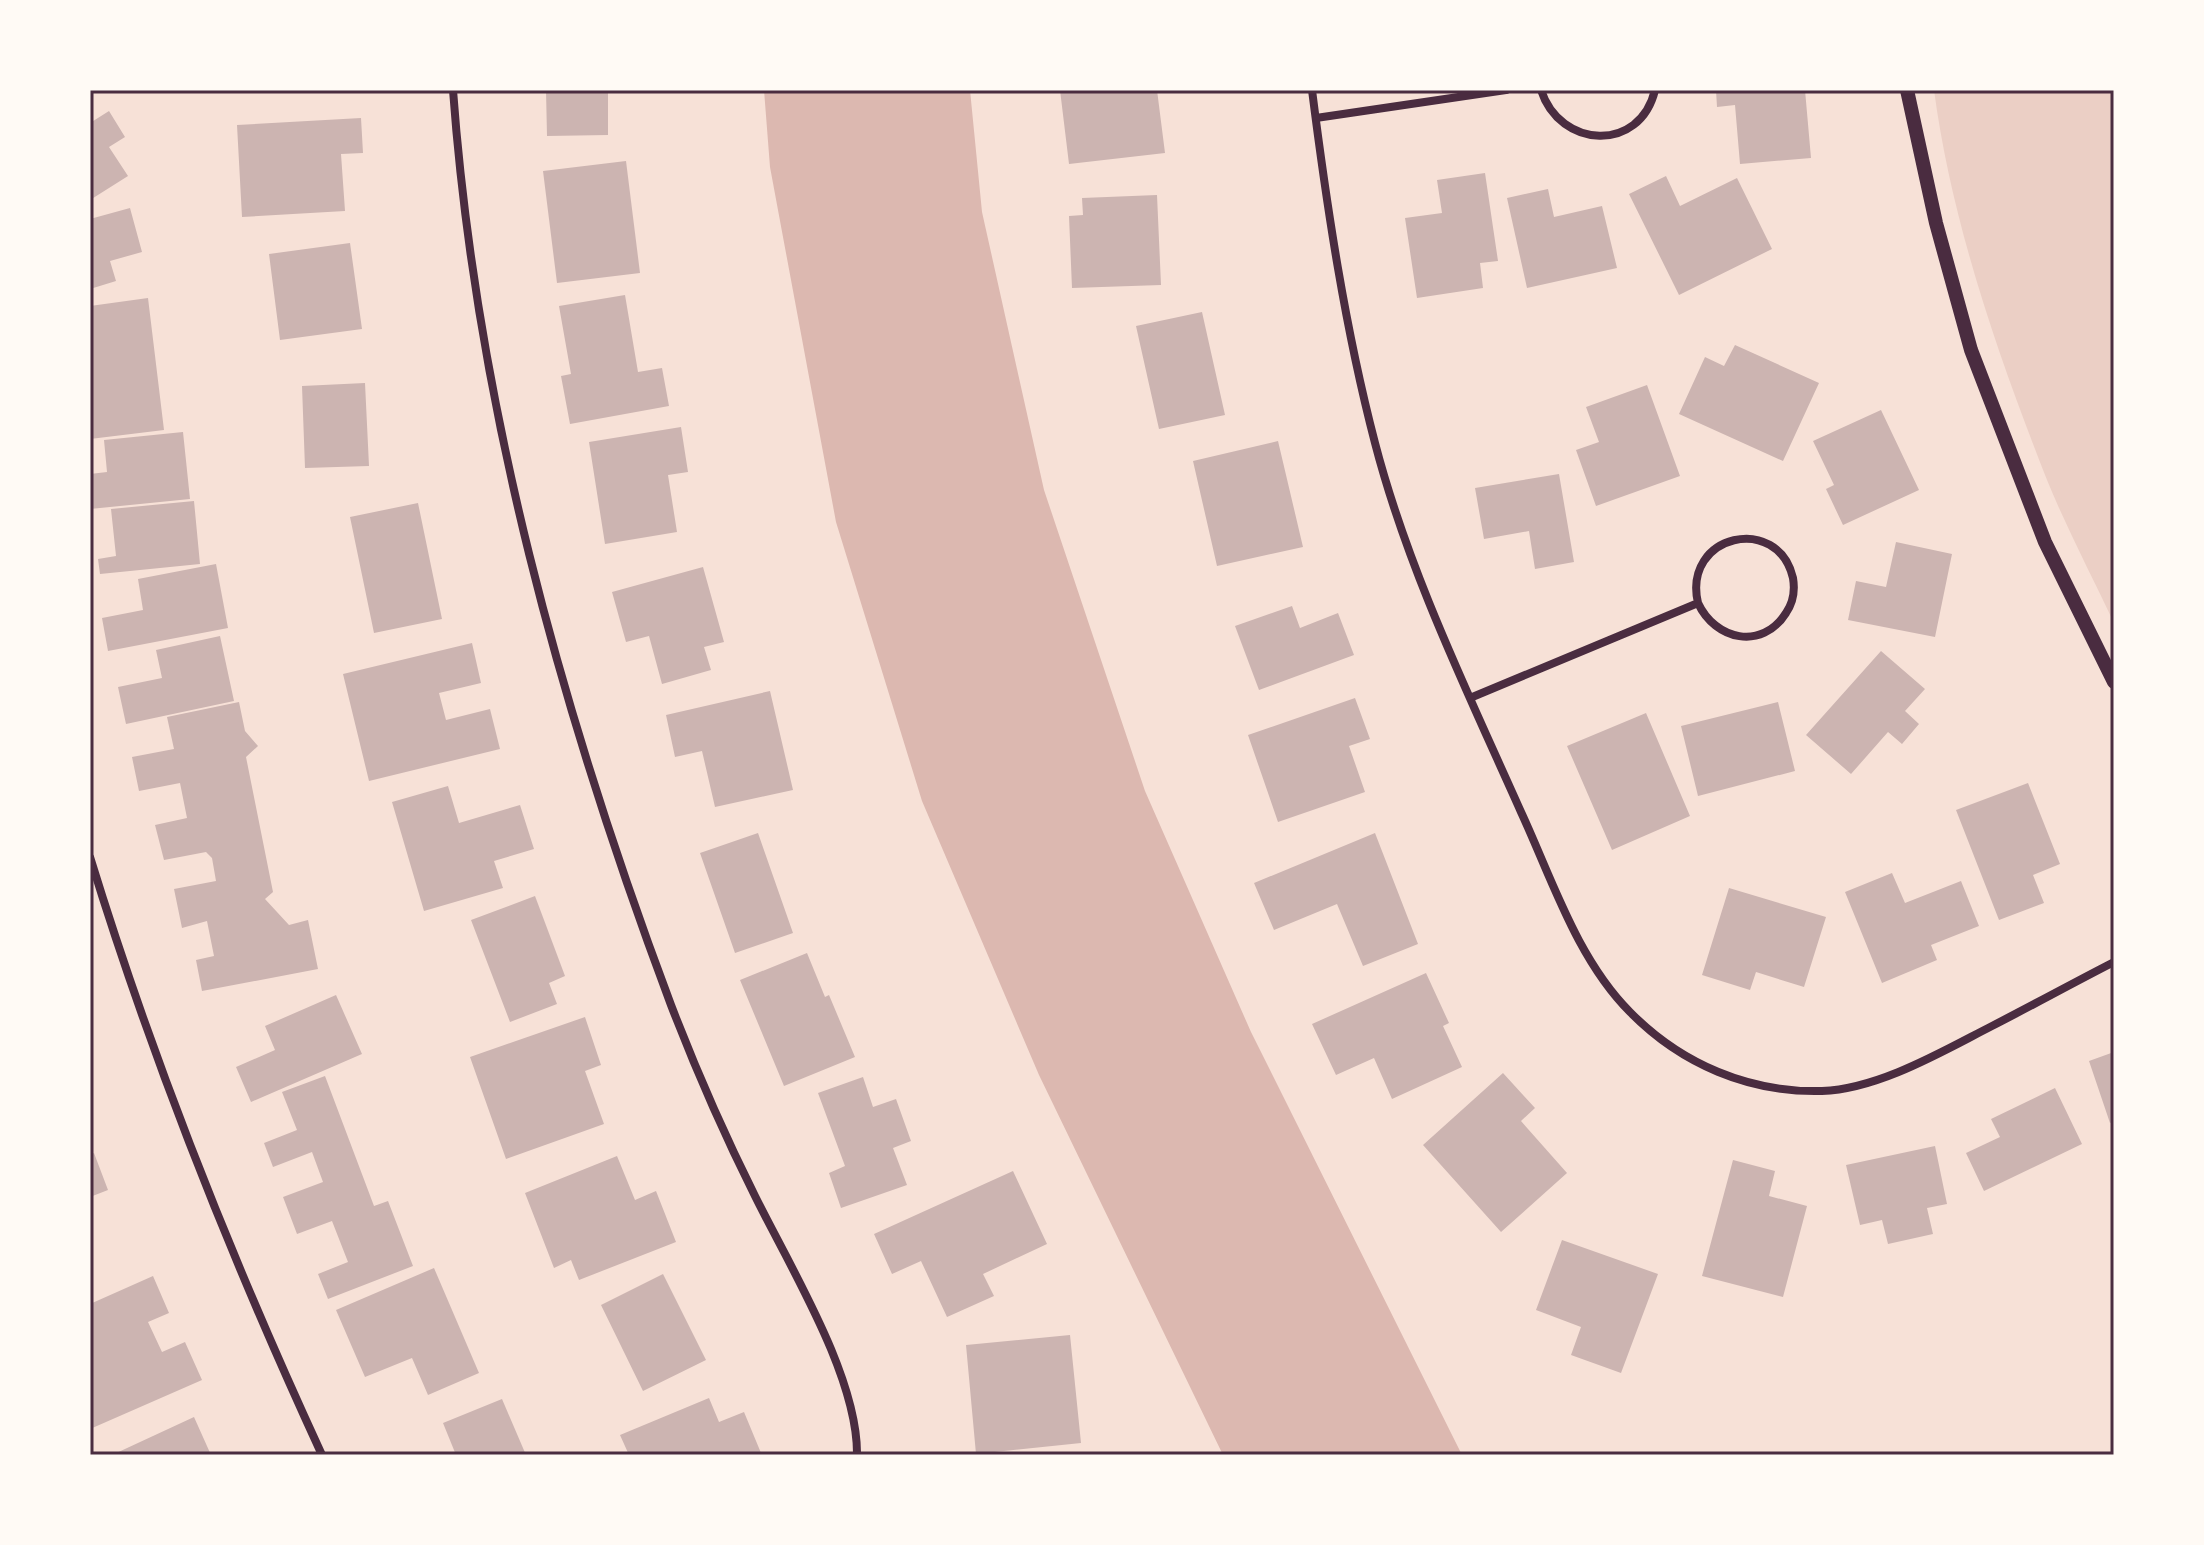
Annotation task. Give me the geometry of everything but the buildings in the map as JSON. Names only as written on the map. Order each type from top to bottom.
[{"type":"street","points":[[453,90],[469,241],[506,454],[585,751],[644,930],[704,1088],[821,1328],[840,1375],[854,1416],[857,1455]]},
{"type":"street","points":[[1312,90],[1353,343],[1375,444],[1414,561],[1470,698],[1579,939],[1608,987],[1629,1011],[1653,1033],[1711,1070],[1737,1080],[1795,1090],[1824,1091],[1853,1087],[1882,1078],[1950,1048],[2114,962]]},
{"type":"street","points":[[1316,118],[1506,90]]},
{"type":"street","points":[[1541,90],[1546,105],[1559,121],[1576,132],[1592,136],[1613,134],[1631,126],[1646,112],[1655,90]]},
{"type":"street","points":[[1907,90],[1936,223],[1971,350],[2045,542],[2114,682]]},
{"type":"street","points":[[1747,538],[1769,545],[1786,561],[1791,572],[1794,584],[1789,609],[1781,620],[1760,634],[1747,637],[1722,632],[1703,615],[1698,603],[1696,579],[1705,558],[1713,549],[1735,539],[1747,538]]},
{"type":"street","points":[[1470,698],[1698,603]]},
{"type":"street","points":[[90,857],[138,1008],[180,1121],[243,1279],[322,1455]]},
{"type":"shaded area","points":[[764,90],[970,90],[982,212],[1044,490],[1145,791],[1251,1032],[1462,1455],[1223,1455],[1039,1075],[922,801],[836,522],[770,167]]},
{"type":"shaded area","points":[[1934,90],[2114,90],[2114,623],[2047,480],[1994,337],[1952,190]]}]
